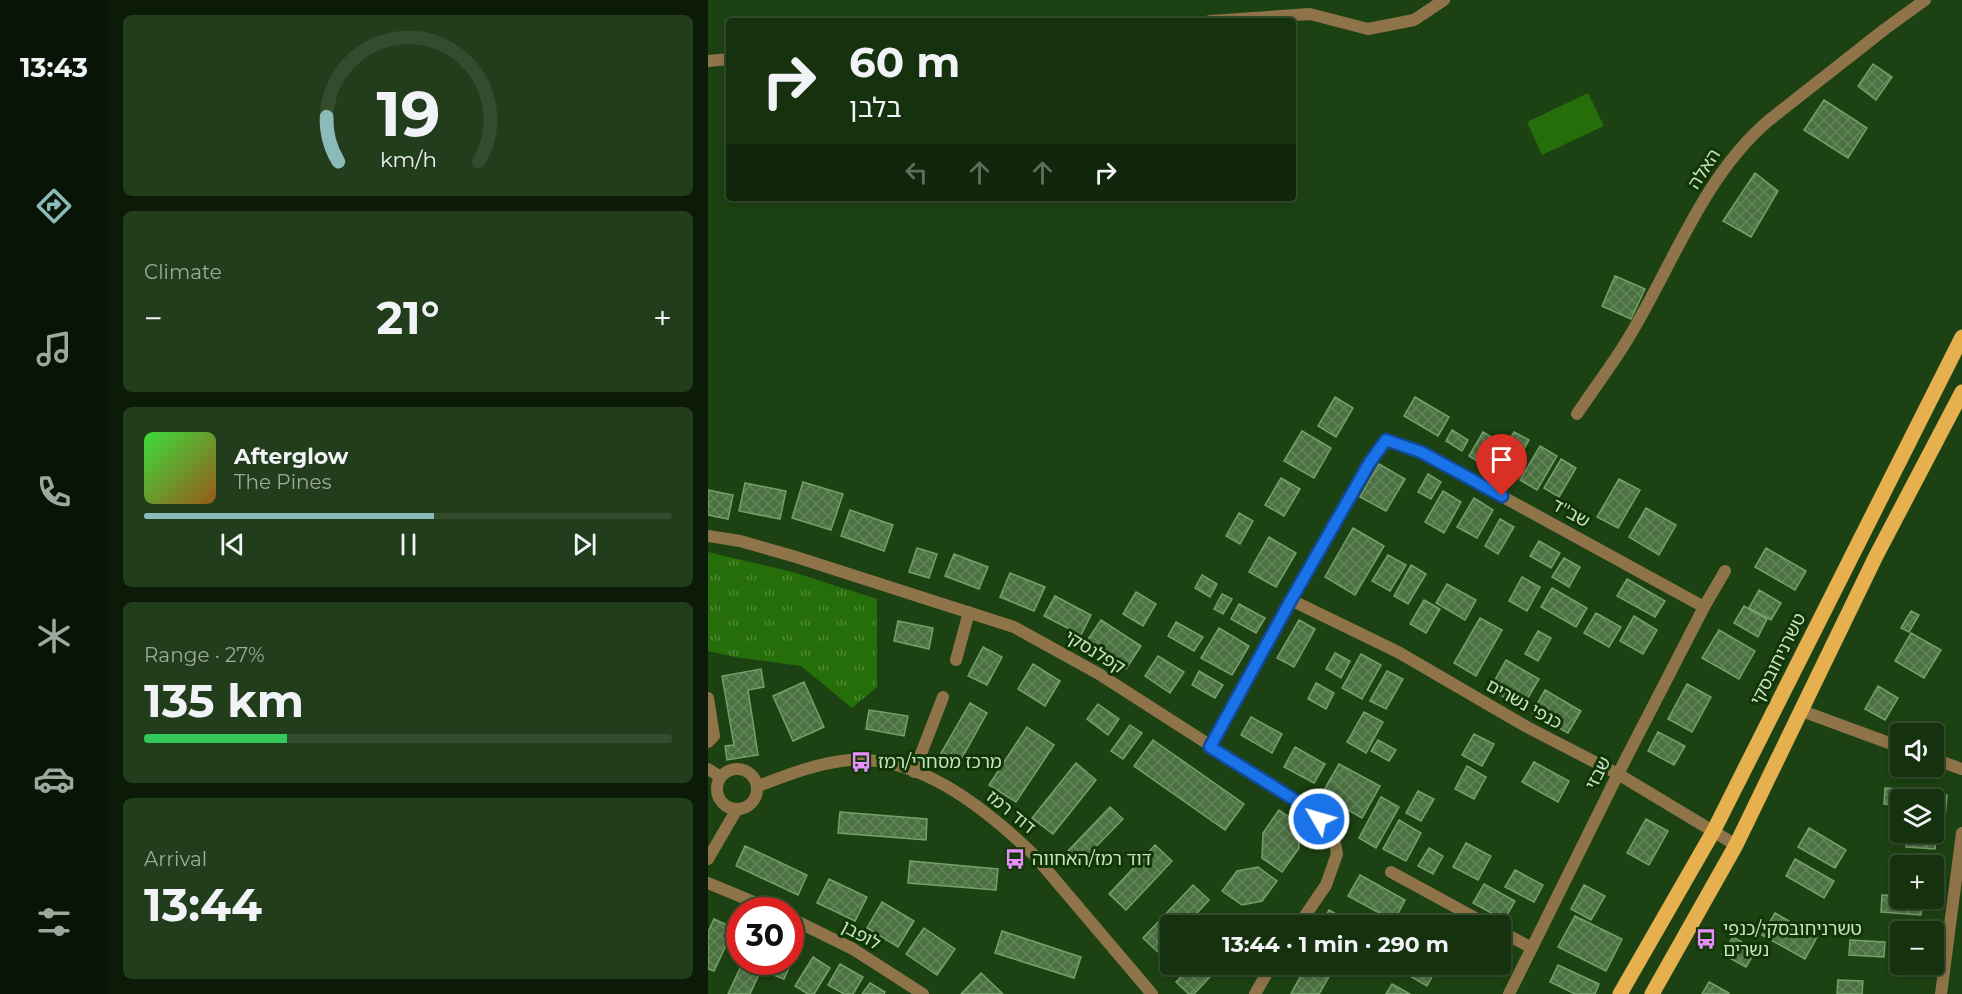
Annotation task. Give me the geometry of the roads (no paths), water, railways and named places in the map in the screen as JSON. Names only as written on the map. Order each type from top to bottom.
[{"type":"main road","name":"טשרניחובסקי","points":[[1620,994],[1713,832],[1962,336]]},
{"type":"main road","points":[[1652,994],[1736,845],[1876,556],[1962,392]]},
{"type":"street","points":[[1253,18],[1310,14],[1368,29],[1414,20],[1444,0]]},
{"type":"street","name":"האלה","points":[[1577,414],[1629,337],[1687,231],[1732,157],[1768,121],[1925,0]]},
{"type":"street","points":[[708,62],[726,59]]},
{"type":"street","name":"שב''ד","points":[[1291,600],[1370,462],[1386,440],[1421,452],[1704,607]]},
{"type":"street","name":"קפלנסקי","points":[[708,536],[740,541],[796,557],[1014,627],[1099,674],[1303,805],[1333,833],[1337,854],[1326,885],[1306,915]]},
{"type":"street","name":"שבזי","points":[[1509,994],[1618,774],[1725,571]]},
{"type":"street","points":[[1210,747],[1291,600]]},
{"type":"street","name":"כנפי נשרים","points":[[1291,600],[1398,652],[1527,727],[1618,774],[1736,845]]},
{"type":"street","points":[[956,660],[969,612]]},
{"type":"street","points":[[914,772],[943,697]]},
{"type":"street","points":[[708,698],[714,736],[708,742]]},
{"type":"street","points":[[1802,711],[1890,743]]},
{"type":"street","name":"דוד רמז","points":[[758,786],[806,768],[843,761],[873,760],[893,763],[954,789],[1019,840],[1034,855],[1152,994]]},
{"type":"street","points":[[1944,763],[1962,769]]},
{"type":"street","points":[[708,769],[721,777]]},
{"type":"street","points":[[744,769],[753,776],[758,786],[755,799],[744,808],[737,809],[721,800],[717,788],[721,777],[731,770],[744,769]]},
{"type":"street","points":[[708,859],[737,809]]},
{"type":"street","points":[[1941,994],[1962,833]]},
{"type":"street","points":[[1391,872],[1470,915]]},
{"type":"street","points":[[708,883],[742,897]]},
{"type":"street","name":"לופבן","points":[[804,925],[853,949],[918,990]]},
{"type":"street","points":[[1511,937],[1532,948]]},
{"type":"street","points":[[1255,994],[1266,975]]},
{"type":"place","name":"מרכז מסחרי/רמז","points":[[861,762]]},
{"type":"place","name":"דוד רמז/האחווה","points":[[1015,859]]},
{"type":"place","name":"טשרניחובסקי/כנפי נשרים","points":[[1706,939]]}]
